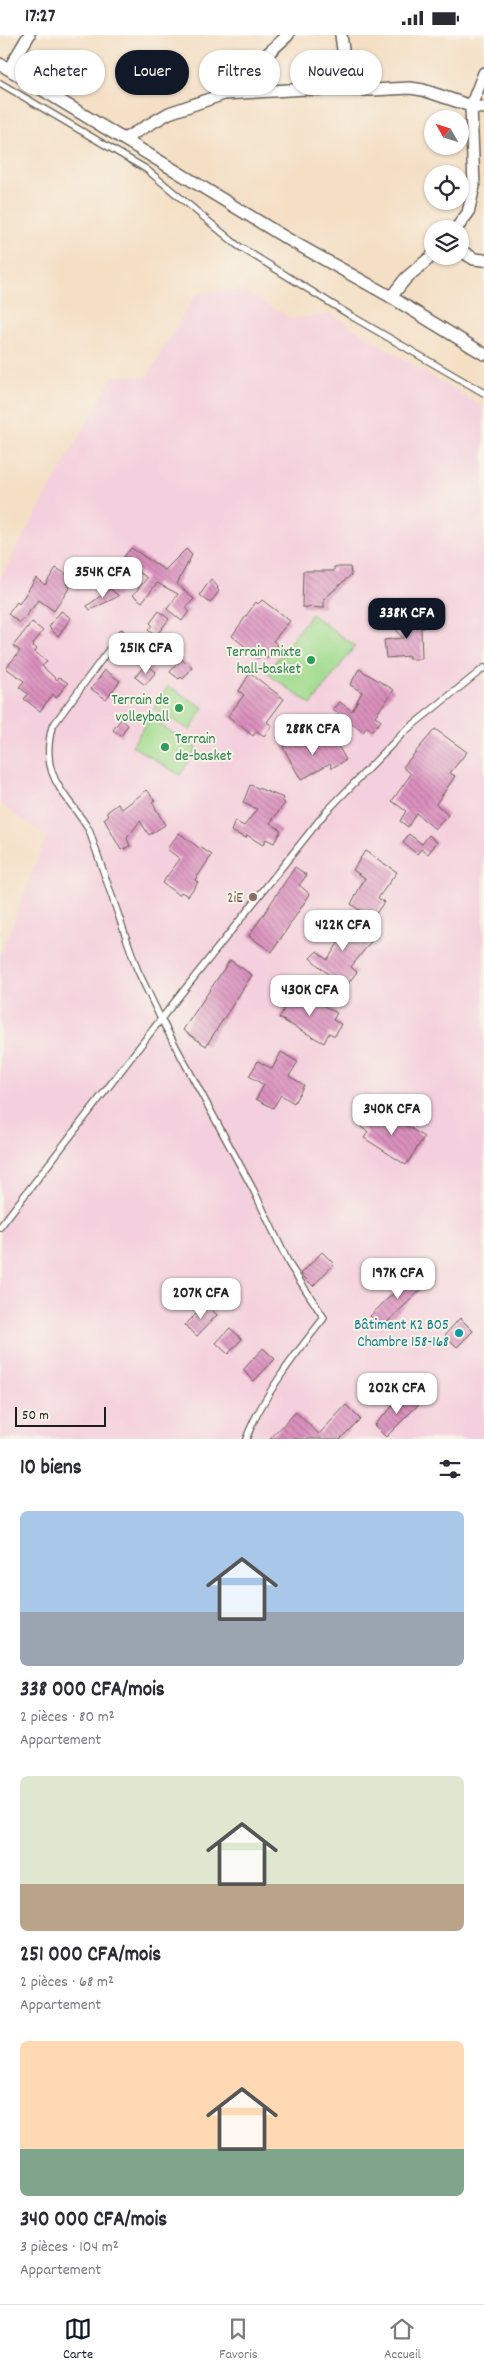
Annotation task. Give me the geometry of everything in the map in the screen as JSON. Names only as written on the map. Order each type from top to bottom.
[{"type":"street","points":[[30,35],[5,66],[329,264],[391,297],[484,354]]},
{"type":"street","points":[[272,50],[288,35]]},
{"type":"street","points":[[341,35],[343,50]]},
{"type":"street","points":[[463,220],[468,213],[471,199],[474,158],[471,144],[471,106],[484,73]]},
{"type":"street","points":[[382,90],[423,90],[471,106],[484,108]]},
{"type":"street","points":[[124,139],[169,113],[221,95]]},
{"type":"street","points":[[474,158],[484,171]]},
{"type":"street","points":[[469,256],[481,261],[484,259]]},
{"type":"street","points":[[391,297],[406,278],[424,263]]},
{"type":"lane","points":[[0,83],[146,169],[237,245],[353,317],[484,393]]},
{"type":"lane","points":[[121,633],[52,727],[48,745],[51,771],[65,799],[80,815],[89,830],[137,969],[161,1019],[254,1191],[289,1264],[324,1318],[303,1344],[253,1422],[246,1439]]},
{"type":"lane","points":[[0,1227],[161,1019],[325,813],[404,732],[484,668]]},
{"type":"shaded area","name":"2iE","points":[[242,290],[292,319],[330,314],[484,408],[484,1439],[0,1439],[0,956],[46,837],[0,803],[0,578],[113,376],[147,377],[196,294]]},
{"type":"green space","name":"Terrain mixte hall-basket","points":[[311,614],[355,646],[311,705],[267,673]]},
{"type":"green space","name":"Terrain de volleyball","points":[[168,686],[204,708],[190,730],[154,709]]},
{"type":"green space","name":"Terrain de-basket","points":[[149,718],[197,748],[180,775],[132,746]]},
{"type":"building","points":[[131,548],[165,570],[186,549],[192,555],[177,584],[194,599],[186,608],[189,611],[182,621],[167,609],[178,594],[157,583],[142,602],[133,595],[147,578],[122,559]]},
{"type":"building","points":[[334,567],[350,567],[351,575],[324,599],[324,608],[302,607],[303,571],[334,571]]},
{"type":"building","points":[[56,568],[71,577],[66,584],[70,587],[54,611],[39,600],[20,623],[8,614],[17,602],[19,604],[36,578],[45,585]]},
{"type":"building","points":[[211,579],[219,591],[210,603],[200,595]]},
{"type":"building","points":[[110,589],[119,596],[90,610],[87,606]]},
{"type":"building","points":[[262,600],[290,621],[273,641],[278,645],[268,658],[262,653],[259,658],[232,636],[256,602],[258,604]]},
{"type":"building","points":[[384,607],[399,608],[398,618],[383,617]]},
{"type":"building","points":[[61,611],[71,618],[58,636],[49,627]]},
{"type":"building","points":[[159,611],[169,619],[156,636],[148,630],[152,625],[150,623]]},
{"type":"building","points":[[417,613],[425,613],[424,628],[421,628],[422,659],[409,659],[409,656],[386,658],[384,640],[403,638],[396,631]]},
{"type":"building","points":[[32,622],[43,631],[32,645],[37,649],[35,652],[47,662],[42,666],[57,680],[59,677],[68,683],[56,698],[53,694],[40,711],[24,699],[28,694],[19,687],[24,681],[6,668],[20,651],[13,646]]},
{"type":"building","points":[[181,659],[192,668],[183,679],[181,677],[179,679],[170,672]]},
{"type":"building","points":[[146,664],[156,672],[145,685],[135,677]]},
{"type":"building","points":[[359,669],[394,690],[375,716],[381,721],[372,731],[367,727],[363,732],[333,710],[340,702],[352,711],[362,692],[350,685]]},
{"type":"building","points":[[105,670],[120,681],[106,699],[91,689]]},
{"type":"building","points":[[250,673],[284,699],[267,722],[272,726],[264,736],[257,731],[253,736],[228,716],[244,695],[239,691]]},
{"type":"building","points":[[121,719],[128,725],[121,736],[113,730]]},
{"type":"building","points":[[435,729],[467,752],[450,773],[455,776],[436,804],[448,815],[435,829],[416,813],[408,827],[400,821],[406,811],[392,801],[411,774],[403,767]]},
{"type":"building","points":[[302,736],[306,744],[336,742],[346,760],[332,768],[330,763],[301,780],[283,747]]},
{"type":"building","points":[[250,785],[284,798],[282,801],[285,803],[270,823],[281,830],[274,843],[266,839],[263,845],[247,835],[246,838],[231,831],[235,821],[244,826],[257,809],[243,803]]},
{"type":"building","points":[[147,790],[155,800],[152,802],[165,825],[149,835],[140,821],[127,838],[130,846],[121,850],[104,819],[109,815],[107,812],[118,804],[122,809]]},
{"type":"building","points":[[179,833],[212,855],[195,880],[198,882],[188,896],[181,892],[179,895],[162,883],[180,859],[167,849]]},
{"type":"building","points":[[409,834],[422,844],[429,835],[437,842],[428,854],[421,849],[417,854],[403,843]]},
{"type":"building","points":[[365,851],[397,872],[378,898],[384,902],[375,915],[368,910],[365,914],[351,904],[365,878],[353,870]]},
{"type":"building","points":[[295,867],[307,875],[299,885],[310,894],[272,952],[249,936]]},
{"type":"building","points":[[339,917],[361,934],[363,931],[373,939],[351,967],[357,972],[347,985],[341,980],[339,984],[310,958],[317,951],[327,960],[339,942],[330,935],[335,928],[332,926]]},
{"type":"building","points":[[230,960],[252,975],[206,1046],[183,1030]]},
{"type":"building","points":[[295,990],[337,1013],[333,1020],[341,1024],[335,1036],[329,1033],[324,1043],[279,1018]]},
{"type":"building","points":[[281,1052],[298,1062],[289,1076],[304,1085],[294,1103],[281,1095],[273,1108],[256,1099],[264,1085],[249,1076],[258,1061],[272,1069]]},
{"type":"building","points":[[380,1108],[424,1137],[406,1165],[364,1138],[368,1132],[361,1127],[369,1114],[374,1117]]},
{"type":"building","points":[[322,1252],[334,1264],[313,1286],[301,1274]]},
{"type":"building","points":[[414,1273],[426,1285],[381,1328],[370,1316]]},
{"type":"building","points":[[206,1304],[217,1315],[197,1336],[185,1325]]},
{"type":"building","name":"Bâtiment K2 B05 Chambre 158-168","points":[[460,1318],[473,1331],[457,1347],[445,1335]]},
{"type":"building","points":[[230,1328],[242,1339],[228,1354],[216,1343]]},
{"type":"building","points":[[263,1348],[275,1359],[254,1381],[243,1370]]},
{"type":"building","points":[[407,1392],[419,1404],[386,1437],[374,1425]]},
{"type":"building","points":[[346,1405],[360,1419],[340,1439],[270,1439],[296,1412],[319,1434]]},
{"type":"place","name":"Terrain mixte hall-basket","points":[[311,660]]},
{"type":"place","name":"Terrain de volleyball","points":[[179,708]]},
{"type":"place","name":"Terrain de-basket","points":[[165,747]]},
{"type":"place","name":"2iE","points":[[253,897]]},
{"type":"place","name":"Bâtiment K2 B05 Chambre 158-168","points":[[459,1333]]}]
